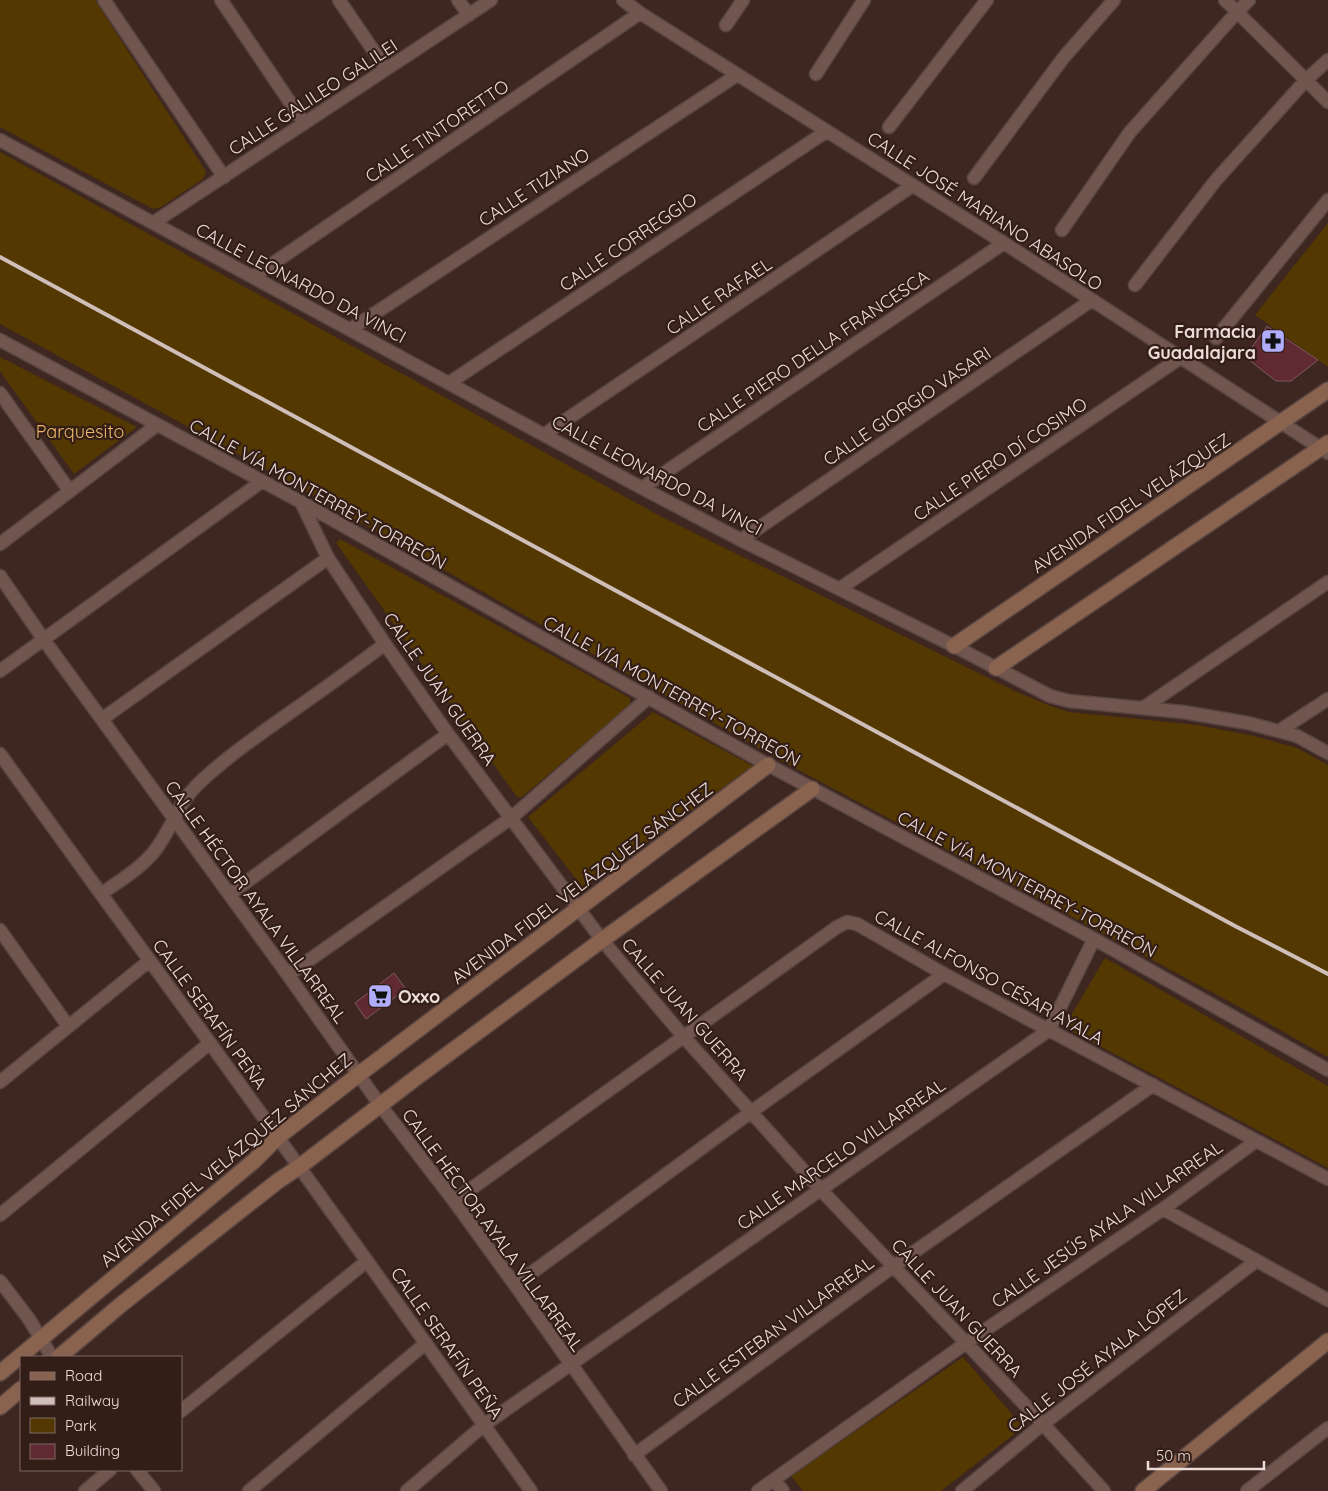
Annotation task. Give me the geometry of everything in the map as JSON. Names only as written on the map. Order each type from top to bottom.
[{"type":"street","points":[[104,0],[224,177]]},
{"type":"street","points":[[221,0],[304,123]]},
{"type":"street","points":[[339,0],[386,69]]},
{"type":"street","points":[[458,0],[468,15]]},
{"type":"street","name":"CALLE GALILEO GALILEI","points":[[153,223],[491,0]]},
{"type":"street","name":"CALLE JOSÉ MARIANO ABASOLO","points":[[623,0],[640,13],[1004,243],[1281,423],[1325,448]]},
{"type":"street","points":[[726,25],[743,0]]},
{"type":"street","points":[[816,74],[864,0]]},
{"type":"street","points":[[889,127],[987,0]]},
{"type":"street","points":[[974,178],[1064,57],[1114,0]]},
{"type":"street","points":[[1225,0],[1328,102]]},
{"type":"street","points":[[1062,230],[1130,132],[1249,0]]},
{"type":"street","name":"CALLE TINTORETTO","points":[[253,277],[640,13]]},
{"type":"street","points":[[1135,285],[1216,180],[1306,80],[1328,60]]},
{"type":"street","name":"CALLE TIZIANO","points":[[351,329],[737,75]]},
{"type":"street","name":"CALLE CORREGGIO","points":[[449,383],[827,131]]},
{"type":"street","name":"CALLE LEONARDO DA VINCI","points":[[0,140],[642,488],[1050,696],[1069,700],[1223,718],[1296,736],[1328,753]]},
{"type":"street","name":"CALLE RAFAEL","points":[[545,434],[912,186]]},
{"type":"street","points":[[1216,338],[1328,200]]},
{"type":"street","name":"CALLE PIERO DELLA FRANCESCA","points":[[642,488],[1004,243]]},
{"type":"street","name":"CALLE GIORGIO VASARI","points":[[741,540],[1092,300]]},
{"type":"street","name":"CALLE VÍA MONTERREY-TORREÓN","points":[[0,340],[301,502],[768,766],[1094,939],[1328,1070]]},
{"type":"street","name":"CALLE PIERO DÍ COSIMO","points":[[839,589],[1180,358]]},
{"type":"street","name":"AVENIDA FIDEL VELÁZQUEZ","points":[[954,646],[1328,390]]},
{"type":"street","points":[[0,393],[69,490]]},
{"type":"street","points":[[0,544],[156,425]]},
{"type":"street","points":[[996,668],[1325,448]]},
{"type":"street","points":[[0,671],[261,482]]},
{"type":"street","name":"CALLE JUAN GUERRA","points":[[301,502],[328,558],[386,644],[448,734],[602,940],[683,1036],[821,1190],[1104,1491]]},
{"type":"street","points":[[102,719],[328,558]]},
{"type":"street","name":"CALLE HÉCTOR AYALA VILLARREAL","points":[[0,576],[44,640],[174,816],[358,1075],[515,1285],[661,1491]]},
{"type":"street","points":[[1143,708],[1328,582]]},
{"type":"street","points":[[100,894],[141,864],[155,851],[174,816],[186,798],[198,785],[256,737],[386,644]]},
{"type":"street","points":[[288,975],[511,818],[649,698]]},
{"type":"street","points":[[1279,731],[1328,699]]},
{"type":"street","points":[[230,894],[448,734]]},
{"type":"street","name":"CALLE SERAFÍN PEÑA","points":[[0,754],[278,1137],[531,1491]]},
{"type":"street","name":"AVENIDA FIDEL VELÁZQUEZ SÁNCHEZ","points":[[0,1373],[254,1161],[278,1137],[768,766]]},
{"type":"street","points":[[60,1356],[278,1181],[602,940],[812,789]]},
{"type":"street","name":"CALLE ALFONSO CÉSAR AYALA","points":[[454,1201],[837,926],[847,922],[857,924],[944,974],[1328,1179]]},
{"type":"street","points":[[2,937],[68,1026]]},
{"type":"street","name":"CALLE MARCELO VILLARREAL","points":[[407,1491],[484,1425],[1049,1030],[1094,939]]},
{"type":"street","points":[[0,1082],[149,961]]},
{"type":"street","points":[[515,1285],[944,974]]},
{"type":"street","points":[[0,1215],[210,1043]]},
{"type":"street","name":"CALLE ESTEBAN VILLARREAL","points":[[634,1455],[894,1266],[1153,1085]]},
{"type":"street","name":"CALLE JESÚS AYALA VILLARREAL","points":[[758,1491],[966,1343],[1162,1209],[1256,1141]]},
{"type":"street","points":[[1162,1209],[1328,1300]]},
{"type":"street","points":[[182,1410],[367,1261]]},
{"type":"street","name":"CALLE JOSÉ AYALA LÓPEZ","points":[[962,1491],[1043,1424],[1256,1261]]},
{"type":"street","points":[[0,1281],[29,1319],[51,1356]]},
{"type":"street","points":[[1143,1491],[1328,1341]]},
{"type":"street","points":[[248,1491],[426,1343]]},
{"type":"street","points":[[0,1407],[20,1390]]},
{"type":"street","points":[[1247,1491],[1328,1428]]},
{"type":"street","points":[[85,1491],[109,1471]]},
{"type":"street","points":[[138,1471],[154,1491]]},
{"type":"street","points":[[774,1480],[783,1491]]},
{"type":"green space","points":[[0,0],[95,0],[205,170],[206,173],[203,179],[161,207],[153,209],[0,127]]},
{"type":"green space","points":[[0,152],[660,516],[1017,692],[1069,712],[1197,725],[1254,736],[1297,748],[1328,765],[1328,1057],[1236,1005],[769,754],[289,482],[0,324]]},
{"type":"green space","points":[[1328,223],[1328,367],[1255,315]]},
{"type":"green space","name":"Parquesito","points":[[0,357],[137,427],[74,474],[0,371]]},
{"type":"green space","points":[[340,539],[630,698],[630,705],[522,797],[517,797],[336,543]]},
{"type":"green space","points":[[653,712],[753,766],[583,888],[528,817]]},
{"type":"green space","points":[[1105,958],[1328,1086],[1328,1168],[1064,1027]]},
{"type":"green space","points":[[963,1357],[1023,1427],[941,1491],[803,1491],[791,1476]]},
{"type":"building","name":"Farmacia Guadalajara","points":[[1267,326],[1318,360],[1291,381],[1276,381],[1245,357]]},
{"type":"building","name":"Oxxo","points":[[394,973],[406,989],[366,1019],[355,1003]]},
{"type":"railway","points":[[0,257],[1235,926],[1328,974]]},
{"type":"place","name":"Farmacia Guadalajara","points":[[1273,341]]},
{"type":"place","name":"Oxxo","points":[[380,996]]}]
